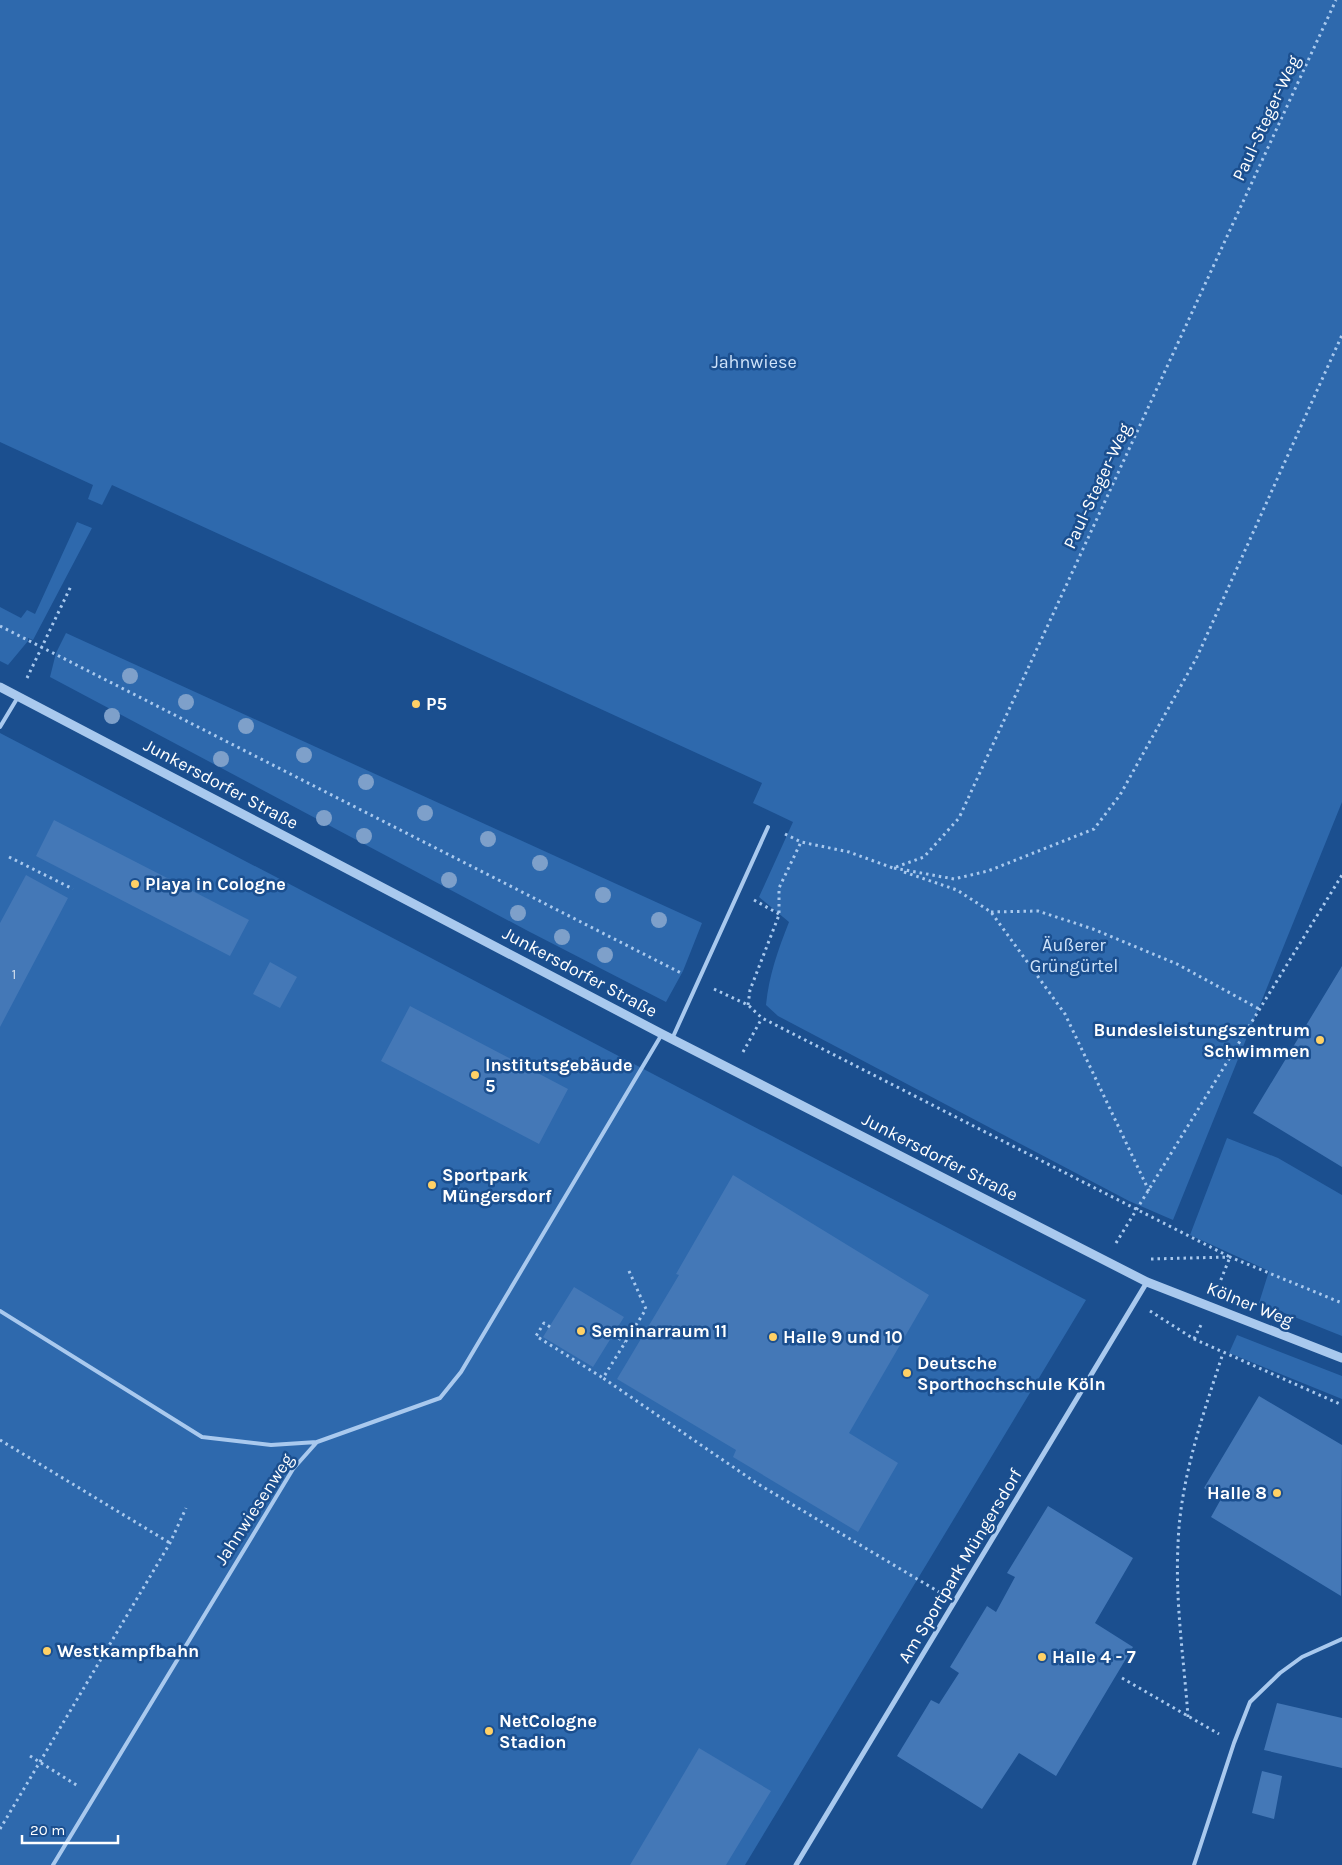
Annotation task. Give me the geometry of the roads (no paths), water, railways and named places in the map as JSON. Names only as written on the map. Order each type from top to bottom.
[{"type":"street","name":"Junkersdorfer Straße","points":[[0,687],[662,1034],[1147,1282]]},
{"type":"street","name":"Am Sportpark Müngersdorf","points":[[796,1865],[1147,1282]]},
{"type":"street","name":"Kölner Weg","points":[[1147,1282],[1342,1358]]},
{"type":"lane","points":[[0,727],[18,696]]},
{"type":"lane","points":[[672,1039],[768,827]]},
{"type":"lane","name":"Jahnwiesenweg","points":[[53,1865],[293,1469],[317,1442],[440,1398],[461,1372],[662,1034]]},
{"type":"lane","points":[[0,1310],[202,1437],[271,1446],[317,1442]]},
{"type":"lane","points":[[1194,1865],[1234,1743],[1250,1702],[1280,1673],[1302,1657],[1342,1639]]},
{"type":"place","name":"P5","points":[[416,704]]},
{"type":"place","name":"Playa in Cologne","points":[[135,884]]},
{"type":"place","name":"Bundesleistungszentrum Schwimmen","points":[[1320,1040]]},
{"type":"place","name":"Institutsgebäude 5","points":[[475,1075]]},
{"type":"place","name":"Sportpark Müngersdorf","points":[[432,1185]]},
{"type":"place","name":"Seminarraum 11","points":[[581,1331]]},
{"type":"place","name":"Halle 9 und 10","points":[[773,1337]]},
{"type":"place","name":"Deutsche Sporthochschule Köln","points":[[907,1373]]},
{"type":"place","name":"Halle 8","points":[[1277,1493]]},
{"type":"place","name":"Westkampfbahn","points":[[47,1651]]},
{"type":"place","name":"Halle 4 - 7","points":[[1042,1657]]},
{"type":"place","name":"NetCologne Stadion","points":[[489,1731]]},
{"type":"park label","name":"Jahnwiese","points":[[754,362]]},
{"type":"park label","name":"Äußerer Grüngürtel","points":[[1074,955]]}]
